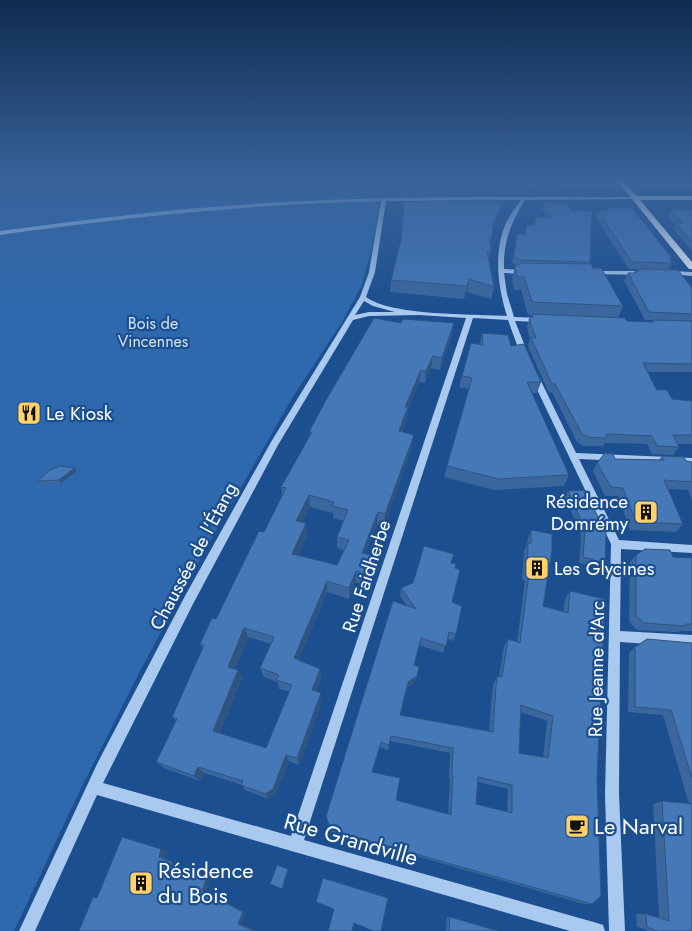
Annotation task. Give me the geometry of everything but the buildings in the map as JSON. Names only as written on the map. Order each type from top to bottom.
[{"type":"main road","points":[[654,221],[692,267]]},
{"type":"street","points":[[0,232],[90,221]]},
{"type":"street","name":"Chaussée de l'Étang","points":[[28,931],[94,787],[188,600],[274,444],[363,297],[372,272],[380,221]]},
{"type":"street","name":"Rue Jeanne d'Arc","points":[[510,221],[504,237],[500,272],[506,304],[533,373],[616,544],[612,794],[618,931]]},
{"type":"street","points":[[500,272],[531,272]]},
{"type":"street","points":[[588,272],[654,273]]},
{"type":"street","points":[[664,273],[692,274]]},
{"type":"street","points":[[363,297],[378,306],[419,314]]},
{"type":"street","points":[[351,318],[369,314],[419,314],[543,320]]},
{"type":"street","name":"Rue Faidherbe","points":[[295,845],[470,317]]},
{"type":"street","points":[[574,456],[692,461]]},
{"type":"street","points":[[616,544],[692,549]]},
{"type":"street","points":[[615,636],[692,641]]},
{"type":"street","name":"Rue Grandville","points":[[94,787],[597,931]]},
{"type":"green space","name":"Bois de Vincennes","points":[[0,221],[376,221],[362,285],[342,322],[291,400],[204,552],[139,673],[81,788],[14,931],[0,931]]},
{"type":"place","name":"Le Kiosk","points":[[29,413]]},
{"type":"place","name":"Résidence Domrémy","points":[[646,512]]},
{"type":"place","name":"Les Glycines","points":[[537,568]]},
{"type":"place","name":"Le Narval","points":[[577,826]]},
{"type":"place","name":"Résidence du Bois","points":[[141,883]]}]
